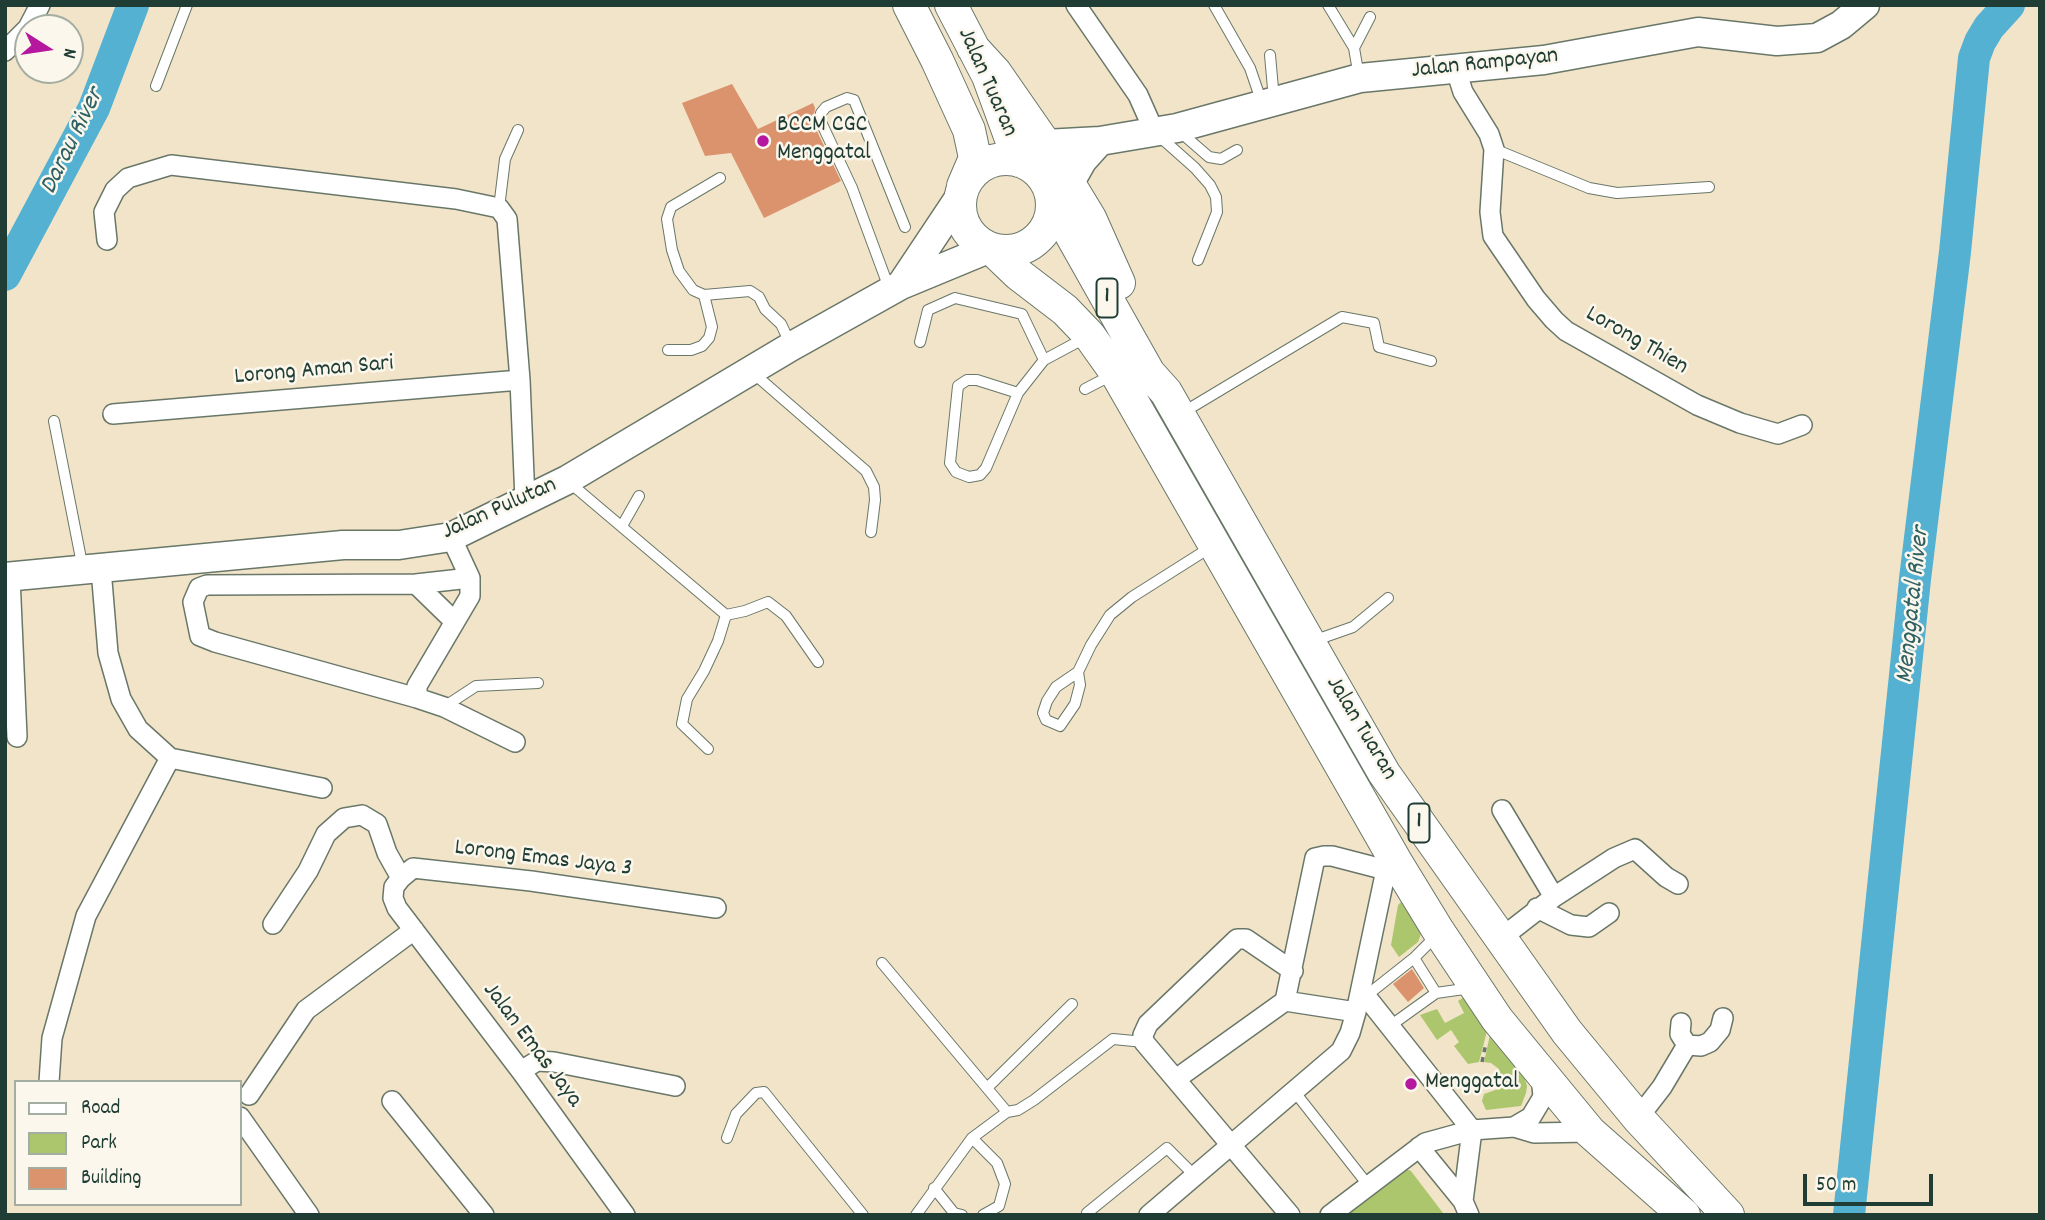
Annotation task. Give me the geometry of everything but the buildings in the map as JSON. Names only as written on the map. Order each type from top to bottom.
[{"type":"main road","name":"Jalan Tuaran","points":[[909,5],[969,130],[975,158],[961,193]]},
{"type":"main road","name":"Jalan Tuaran","points":[[951,5],[973,48],[995,72],[1032,152]]},
{"type":"main road","points":[[961,193],[972,173],[986,163],[1032,152]]},
{"type":"main road","name":"1","points":[[1032,152],[1030,166],[1060,192]]},
{"type":"main road","name":"Jalan Tuaran","points":[[1060,192],[1149,373],[1172,403],[1384,773],[1567,1032],[1638,1118],[1728,1215]]},
{"type":"main road","points":[[991,250],[1015,251],[1035,241],[1048,223],[1060,192]]},
{"type":"main road","name":"1","points":[[961,193],[961,219],[965,229],[979,244],[991,250]]},
{"type":"main road","name":"Jalan Tuaran","points":[[991,250],[1065,310],[1089,335],[1116,373],[1322,735],[1391,865],[1475,987],[1541,1075],[1590,1132],[1684,1215]]},
{"type":"main road","points":[[1172,403],[1175,438],[1349,740],[1348,748],[1337,751],[1322,735]]},
{"type":"main road","points":[[1384,773],[1386,804],[1457,925],[1521,1024],[1541,1075]]},
{"type":"street","points":[[1076,5],[1138,95],[1165,129]]},
{"type":"street","name":"Jalan Rampayan","points":[[1032,152],[1165,129],[1360,78],[1544,60],[1698,32],[1777,41],[1817,38],[1841,25],[1865,5]]},
{"type":"street","name":"Lorong Thien","points":[[1455,67],[1463,92],[1489,134],[1494,149],[1490,212],[1493,236],[1536,299],[1566,331],[1697,405],[1740,423],[1778,435],[1802,425]]},
{"type":"street","points":[[1060,192],[1100,141]]},
{"type":"street","points":[[107,240],[104,212],[115,190],[128,178],[171,165],[456,199],[499,208],[507,219],[520,380],[525,500]]},
{"type":"street","name":"Jalan Pulutan","points":[[895,288],[961,193]]},
{"type":"street","name":"Jalan Pulutan","points":[[8,577],[343,545],[399,545],[451,537],[567,481],[792,346],[895,288],[991,250]]},
{"type":"street","name":"Lorong Aman Sari","points":[[113,414],[520,380]]},
{"type":"street","points":[[417,698],[416,685],[470,596],[470,578],[451,537]]},
{"type":"street","points":[[92,569],[108,653],[121,699],[138,729],[170,758],[322,789]]},
{"type":"street","points":[[8,577],[18,737]]},
{"type":"street","points":[[470,578],[416,584],[207,585],[199,588],[193,602],[200,636],[444,707],[514,742]]},
{"type":"street","points":[[416,584],[454,621]]},
{"type":"street","points":[[49,1080],[52,1038],[86,916],[170,758]]},
{"type":"street","points":[[1502,810],[1546,903],[1572,925],[1589,928],[1609,913]]},
{"type":"street","points":[[273,924],[308,871],[326,834],[344,818],[362,815],[377,824],[387,853],[401,878]]},
{"type":"street","points":[[1500,939],[1546,903],[1614,858],[1635,849],[1666,877],[1678,884]]},
{"type":"street","points":[[1149,1215],[1341,1051],[1361,999],[1391,865],[1332,856],[1315,858],[1285,1001]]},
{"type":"street","name":"Lorong Emas Jaya 3","points":[[401,878],[413,868],[531,881],[716,908]]},
{"type":"street","name":"Jalan Emas Jaya","points":[[401,878],[394,887],[393,898],[397,908],[521,1071],[625,1215]]},
{"type":"street","points":[[249,1095],[306,1010],[414,930]]},
{"type":"street","points":[[1290,1215],[1144,1042],[1143,1035],[1148,1024],[1237,939],[1246,939],[1293,971]]},
{"type":"street","points":[[1176,1079],[1285,1001],[1361,999],[1390,1026],[1472,1130],[1466,1208]]},
{"type":"street","points":[[1687,1045],[1701,1046],[1710,1042],[1720,1030],[1723,1018]]},
{"type":"street","points":[[1681,1023],[1680,1034],[1687,1045]]},
{"type":"street","points":[[1638,1118],[1662,1087],[1687,1045]]},
{"type":"street","points":[[521,1071],[537,1061],[554,1062],[675,1086]]},
{"type":"street","points":[[1514,1128],[1531,1117],[1543,1097],[1541,1075]]},
{"type":"street","points":[[392,1101],[484,1215]]},
{"type":"street","points":[[242,1120],[309,1215]]},
{"type":"street","points":[[1331,1215],[1425,1143],[1472,1130],[1514,1128],[1534,1133],[1590,1132]]},
{"type":"street","points":[[1419,1147],[1466,1208]]},
{"type":"lane","points":[[156,86],[187,5]]},
{"type":"lane","points":[[1214,5],[1268,102]]},
{"type":"lane","points":[[1328,5],[1354,48],[1360,78]]},
{"type":"lane","points":[[1354,48],[1370,17]]},
{"type":"lane","points":[[1268,102],[1270,55]]},
{"type":"lane","points":[[895,288],[820,120],[826,107],[847,98],[854,100],[905,227]]},
{"type":"lane","points":[[1165,129],[1209,157],[1220,159],[1237,150]]},
{"type":"lane","points":[[1165,129],[1210,185],[1216,197],[1217,212],[1198,260]]},
{"type":"lane","points":[[499,208],[505,159],[518,130]]},
{"type":"lane","points":[[1494,149],[1589,188],[1608,192],[1709,187]]},
{"type":"lane","points":[[720,178],[671,206],[667,219],[679,271],[693,290],[704,295],[750,291],[759,297],[765,309],[781,324],[792,346]]},
{"type":"lane","points":[[668,350],[691,350],[702,346],[709,338],[712,327],[704,295]]},
{"type":"lane","points":[[920,342],[929,310],[955,298],[1021,314],[1044,360]]},
{"type":"lane","points":[[1172,403],[1342,317],[1374,323],[1379,347],[1432,360]]},
{"type":"lane","points":[[1018,393],[977,380],[967,380],[958,386],[950,463],[956,472],[975,477],[986,468],[1018,393],[1044,360],[1089,335]]},
{"type":"lane","points":[[752,372],[866,471],[874,487],[871,532]]},
{"type":"lane","points":[[1085,389],[1116,373]]},
{"type":"lane","points":[[54,421],[92,569]]},
{"type":"lane","points":[[567,481],[726,615]]},
{"type":"lane","points":[[622,526],[639,496]]},
{"type":"lane","points":[[1078,672],[1078,694],[1066,718],[1060,726],[1046,720],[1043,713],[1056,687],[1078,672],[1110,615],[1132,597],[1214,545]]},
{"type":"lane","points":[[1309,642],[1353,627],[1388,598]]},
{"type":"lane","points":[[726,615],[768,602],[786,616],[818,662]]},
{"type":"lane","points":[[708,749],[682,724],[687,699],[709,661],[726,615]]},
{"type":"lane","points":[[444,707],[476,686],[538,683]]},
{"type":"lane","points":[[1361,999],[1414,958],[1439,932]]},
{"type":"lane","points":[[1414,958],[1436,993]]},
{"type":"lane","points":[[882,963],[1007,1112]]},
{"type":"lane","points":[[1390,1026],[1436,993],[1475,987]]},
{"type":"lane","points":[[988,1087],[1072,1004]]},
{"type":"lane","points":[[916,1215],[972,1138],[1007,1112],[1018,1111],[1034,1100],[1113,1039],[1144,1042]]},
{"type":"lane","points":[[1294,1091],[1368,1185]]},
{"type":"lane","points":[[727,1138],[736,1114],[756,1093],[764,1092],[863,1215]]},
{"type":"lane","points":[[972,1138],[998,1163],[1005,1184],[999,1206],[983,1215]]},
{"type":"lane","points":[[1088,1215],[1087,1213],[1167,1148],[1195,1176]]},
{"type":"lane","points":[[934,1188],[954,1213],[962,1215]]},
{"type":"green space","points":[[1402,901],[1422,931],[1418,942],[1399,957],[1391,945],[1398,905]]},
{"type":"green space","points":[[1464,997],[1487,1031],[1479,1062],[1468,1064],[1454,1046],[1459,1042],[1451,1030],[1437,1040],[1420,1015],[1437,1009],[1445,1023],[1464,1013],[1458,1001]]},
{"type":"green space","points":[[1490,1035],[1525,1079],[1526,1093],[1521,1106],[1486,1110],[1482,1101],[1484,1094],[1498,1089],[1502,1079],[1499,1069],[1484,1062]]},
{"type":"green space","points":[[1404,1168],[1411,1171],[1443,1213],[1441,1215],[1345,1215]]},
{"type":"waterway","name":"Darau River","points":[[5,275],[94,108],[133,5]]},
{"type":"waterway","name":"Menggatal River","points":[[1849,1215],[1915,579],[1955,252],[1974,58],[1989,27],[2009,5]]},
{"type":"place","name":"BCCM CGC Menggatal","points":[[763,141]]},
{"type":"place","name":"Menggatal","points":[[1411,1084]]}]
